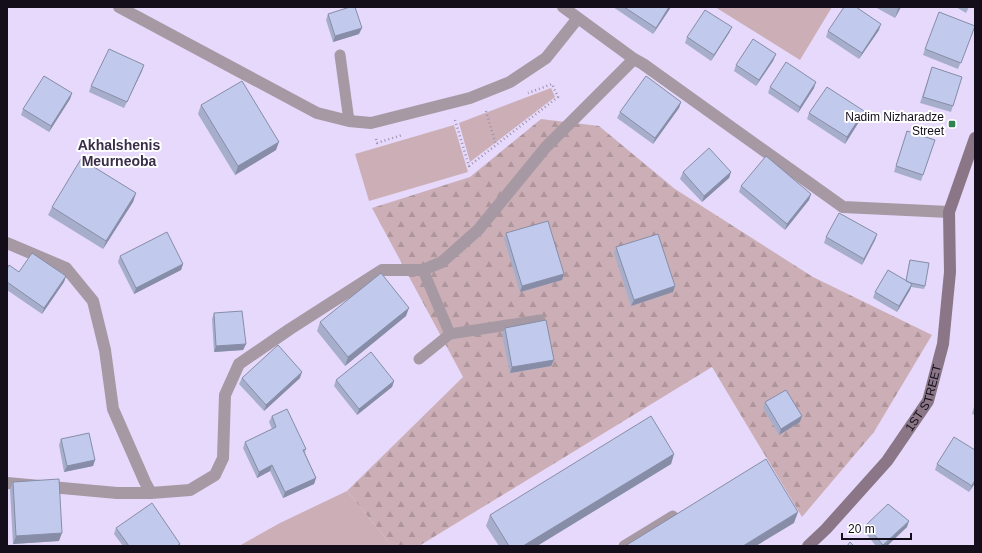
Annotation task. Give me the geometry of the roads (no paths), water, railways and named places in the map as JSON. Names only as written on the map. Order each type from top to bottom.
[{"type":"main road","points":[[949,212],[975,138]]},
{"type":"main road","name":"1ST STREET","points":[[808,546],[826,529],[887,461],[928,401],[944,344],[950,272],[949,212]]},
{"type":"street","points":[[120,7],[318,113],[349,121],[371,123],[470,98],[510,82],[546,58],[578,18]]},
{"type":"street","points":[[563,7],[843,207],[949,212]]},
{"type":"street","points":[[7,483],[117,493],[151,493],[190,490],[215,475],[223,458],[225,394],[239,364],[290,329],[382,270],[423,270],[442,262],[478,230],[546,147],[634,59]]},
{"type":"street","points":[[7,243],[66,268],[93,301],[105,350],[113,409],[151,493]]},
{"type":"lane","points":[[340,55],[349,121]]},
{"type":"lane","points":[[423,270],[450,334]]},
{"type":"lane","points":[[419,359],[450,334],[540,320]]},
{"type":"lane","points":[[624,546],[686,509]]},
{"type":"place","name":"Nadim Nizharadze Street","points":[[952,124]]},
{"type":"district","name":"Akhalshenis Meurneoba","points":[[119,154]]}]
